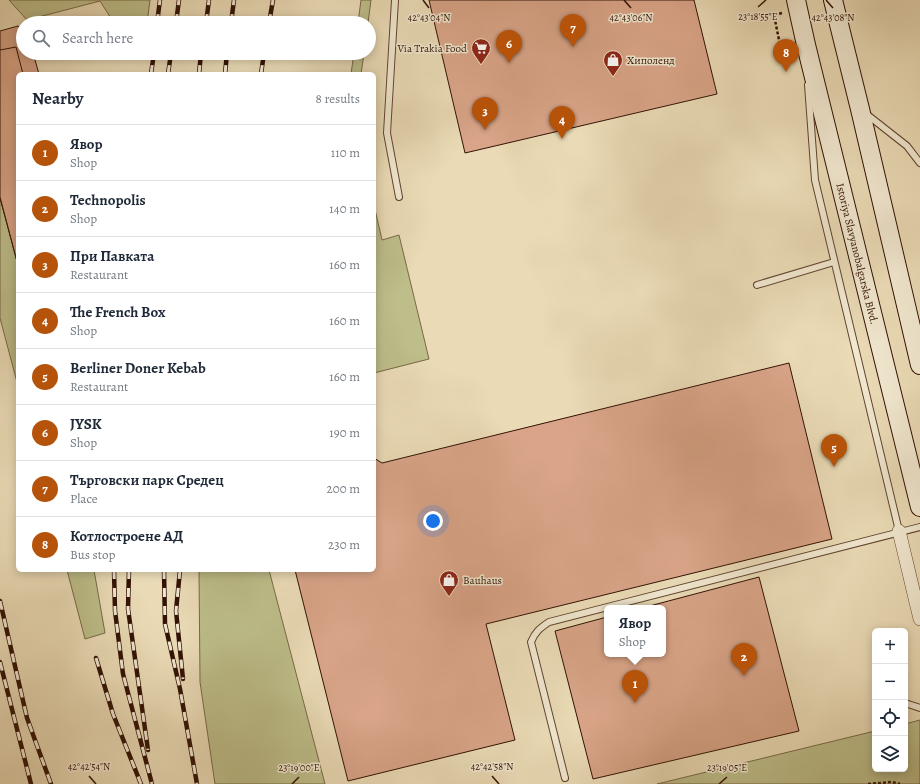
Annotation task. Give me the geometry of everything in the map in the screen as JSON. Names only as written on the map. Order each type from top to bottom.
[{"type":"main road","name":"Istoriya Slavyanobalgarska Blvd.","points":[[796,0],[806,46],[920,507]]},
{"type":"main road","points":[[833,0],[920,365]]},
{"type":"street","points":[[899,531],[920,619]]},
{"type":"lane","points":[[395,0],[387,133],[399,197]]},
{"type":"lane","points":[[806,46],[815,180],[899,531]]},
{"type":"lane","points":[[860,109],[907,146],[920,163]]},
{"type":"lane","points":[[757,285],[834,262]]},
{"type":"lane","points":[[614,605],[899,531],[920,527]]},
{"type":"lane","points":[[564,778],[531,642],[539,628],[548,622],[604,608]]},
{"type":"lane","points":[[908,704],[920,708]]},
{"type":"path","points":[[783,12],[774,15],[784,65]]},
{"type":"path","points":[[868,784],[892,782],[900,784]]},
{"type":"green space","points":[[9,0],[150,0],[148,16],[110,16],[100,1],[42,16],[23,16]]},
{"type":"green space","points":[[361,0],[371,0],[369,16],[359,16]]},
{"type":"green space","points":[[353,60],[363,60],[361,72],[351,72]]},
{"type":"green space","points":[[0,197],[16,257],[16,378],[0,318]]},
{"type":"green space","points":[[376,214],[382,240],[399,235],[429,359],[376,372]]},
{"type":"green space","points":[[68,572],[94,572],[105,633],[85,639]]},
{"type":"green space","points":[[199,572],[270,572],[325,784],[215,784],[200,682]]},
{"type":"green space","points":[[920,720],[920,784],[657,784],[872,732],[872,772],[908,772],[908,723]]},
{"type":"building","points":[[429,0],[694,0],[717,94],[465,153]]},
{"type":"building","points":[[16,27],[16,60],[35,60],[38,72],[16,72],[16,258],[0,198],[0,31]]},
{"type":"building","points":[[16,47],[16,60],[19,60],[22,72],[16,72],[16,257],[0,197],[0,50]]},
{"type":"building","name":"Bauhaus","points":[[789,363],[832,539],[486,624],[515,740],[348,781],[296,572],[376,572],[376,459],[382,463]]},
{"type":"building","points":[[759,577],[799,731],[593,779],[555,631],[604,618],[604,657],[666,657],[666,605],[653,605]]},
{"type":"railway","points":[[158,16],[160,0]]},
{"type":"railway","points":[[177,16],[179,0]]},
{"type":"railway","points":[[207,16],[209,0]]},
{"type":"railway","points":[[232,16],[234,0]]},
{"type":"railway","points":[[270,16],[273,0]]},
{"type":"railway","points":[[151,72],[153,60]]},
{"type":"railway","points":[[168,72],[170,60]]},
{"type":"railway","points":[[199,72],[200,60]]},
{"type":"railway","points":[[225,72],[226,60]]},
{"type":"railway","points":[[261,72],[263,60]]},
{"type":"railway","points":[[114,572],[115,611],[123,674],[152,784]]},
{"type":"railway","points":[[129,572],[128,609],[148,750]]},
{"type":"railway","points":[[164,572],[165,624],[180,689],[197,784]]},
{"type":"railway","points":[[180,572],[176,611],[183,679]]},
{"type":"railway","points":[[0,601],[27,718],[51,784]]},
{"type":"railway","points":[[96,658],[113,714],[141,784]]},
{"type":"railway","points":[[0,662],[31,784]]},
{"type":"place","name":"Търговски парк Средец","points":[[573,47]]},
{"type":"place","name":"JYSK","points":[[509,63]]},
{"type":"place","name":"Via Trakia Food","points":[[481,65]]},
{"type":"place","name":"Котлостроене АД","points":[[786,72]]},
{"type":"place","name":"Хиполенд","points":[[613,77]]},
{"type":"place","name":"При Павката","points":[[485,130]]},
{"type":"place","name":"The French Box","points":[[562,139]]},
{"type":"place","name":"Berliner Doner Kebab","points":[[834,467]]},
{"type":"place","name":"Bauhaus","points":[[449,597]]},
{"type":"place","name":"Technopolis","points":[[744,676]]},
{"type":"place","name":"Явор","points":[[635,703]]}]
